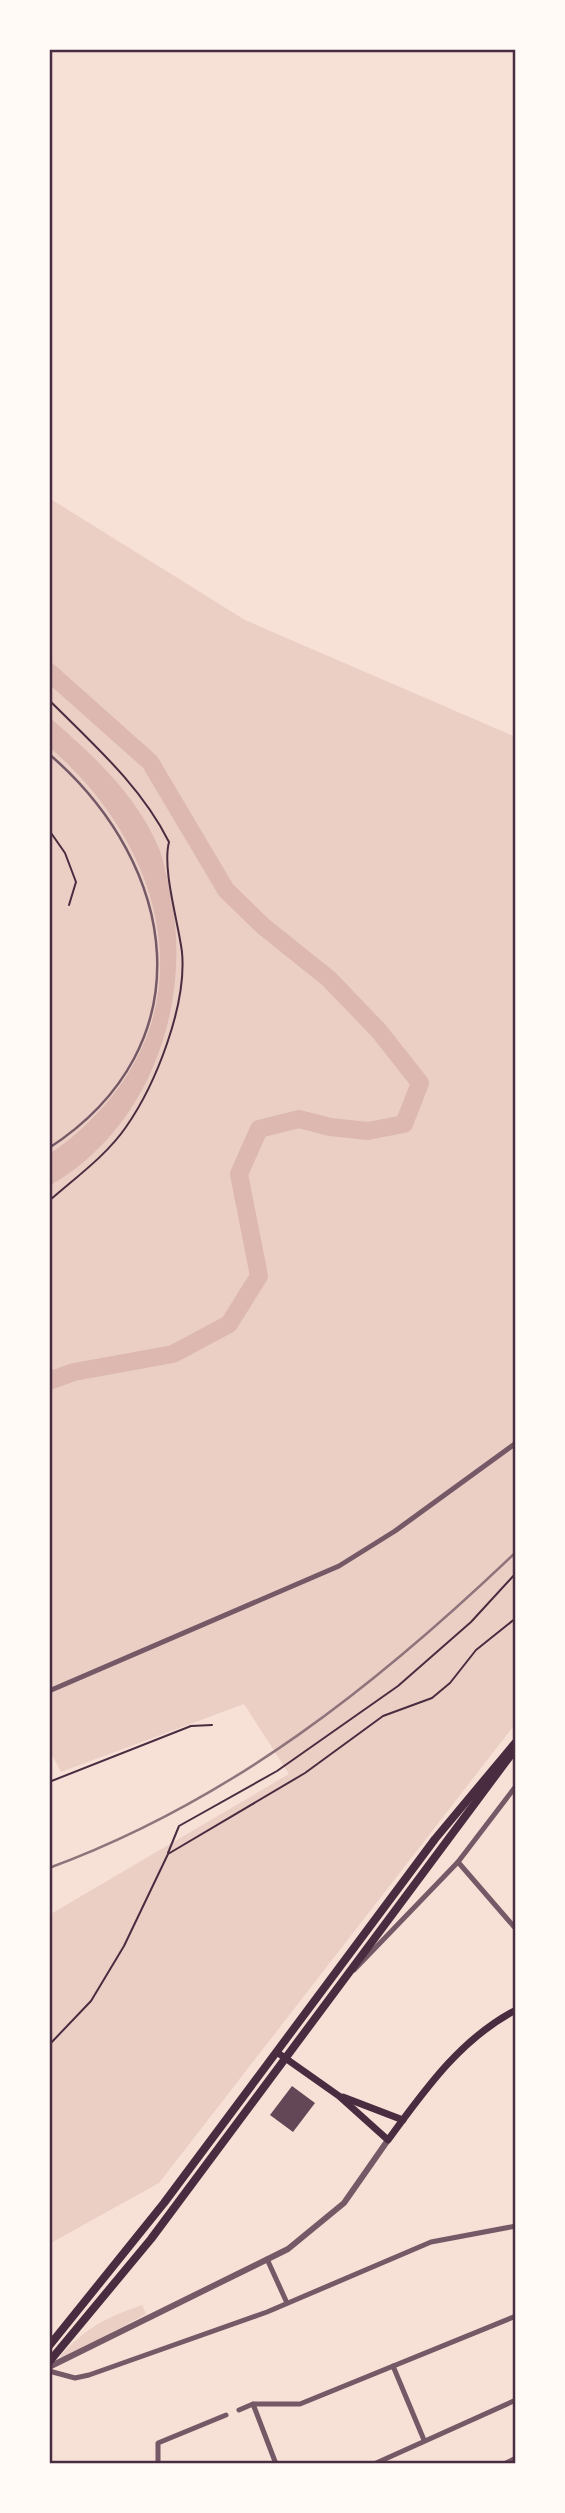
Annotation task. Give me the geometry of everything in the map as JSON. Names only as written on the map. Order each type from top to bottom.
[{"type":"main road","points":[[49,2346],[278,2053],[435,1839],[516,1742]]},
{"type":"main road","points":[[49,2362],[150,2239],[352,1972],[516,1748]]},
{"type":"main road","points":[[278,2053],[340,2096],[388,2140],[431,2082],[472,2038],[516,2010]]},
{"type":"main road","points":[[340,2096],[403,2120]]},
{"type":"street","points":[[49,1691],[339,1566],[395,1531],[516,1443]]},
{"type":"street","points":[[352,1972],[458,1862],[516,1786]]},
{"type":"street","points":[[458,1862],[516,1929]]},
{"type":"street","points":[[49,2369],[288,2249],[344,2203],[388,2140]]},
{"type":"street","points":[[49,2369],[75,2378],[89,2375],[286,2303],[431,2242],[516,2227]]},
{"type":"street","points":[[267,2259],[286,2303]]},
{"type":"street","points":[[239,2410],[253,2404],[300,2404],[516,2316]]},
{"type":"street","points":[[393,2366],[424,2440]]},
{"type":"street","points":[[374,2464],[516,2400]]},
{"type":"street","points":[[253,2404],[276,2464]]},
{"type":"street","points":[[158,2464],[158,2443],[226,2415]]},
{"type":"street","points":[[504,2464],[516,2458]]},
{"type":"lane","points":[[49,754],[83,785],[111,821],[139,873],[156,927],[158,959],[157,987],[148,1023],[129,1066],[100,1105],[49,1148]]},
{"type":"path","points":[[49,700],[120,771],[155,814],[169,842],[165,859],[172,880],[182,956],[171,1034],[126,1127],[98,1159],[49,1201]]},
{"type":"path","points":[[49,831],[65,853],[76,882],[69,905]]},
{"type":"path","points":[[49,2045],[91,2001],[124,1946],[179,1826],[277,1771],[398,1686],[471,1622],[516,1573]]},
{"type":"path","points":[[168,1854],[305,1773],[383,1716],[432,1698],[450,1683],[476,1650],[516,1618]]},
{"type":"path","points":[[49,1782],[191,1726],[212,1725]]},
{"type":"shaded area","points":[[49,498],[245,620],[516,737],[516,1723],[159,2183],[49,2244],[49,1915],[289,1774],[244,1704],[61,1772],[49,1749]]},
{"type":"shaded area","points":[[49,717],[113,778],[140,812],[151,831],[161,855],[169,887],[176,929],[176,972],[170,1015],[157,1056],[139,1095],[115,1130],[85,1161],[49,1186],[49,1154],[75,1135],[105,1104],[140,1052],[156,1005],[160,958],[154,911],[139,865],[115,822],[85,782],[49,747]]},
{"type":"shaded area","points":[[142,2305],[146,2314],[62,2359],[60,2356],[97,2325]]},
{"type":"building","points":[[292,2086],[315,2103],[293,2132],[270,2115]]},
{"type":"waterway","points":[[49,672],[150,762],[226,890],[263,926],[329,979],[379,1031],[420,1083],[404,1124],[368,1131],[330,1127],[299,1119],[259,1129],[239,1174],[259,1276],[229,1324],[173,1354],[74,1372],[49,1381]]},
{"type":"railway","points":[[49,1868],[116,1841],[179,1809],[299,1734],[410,1648],[516,1552]]}]
